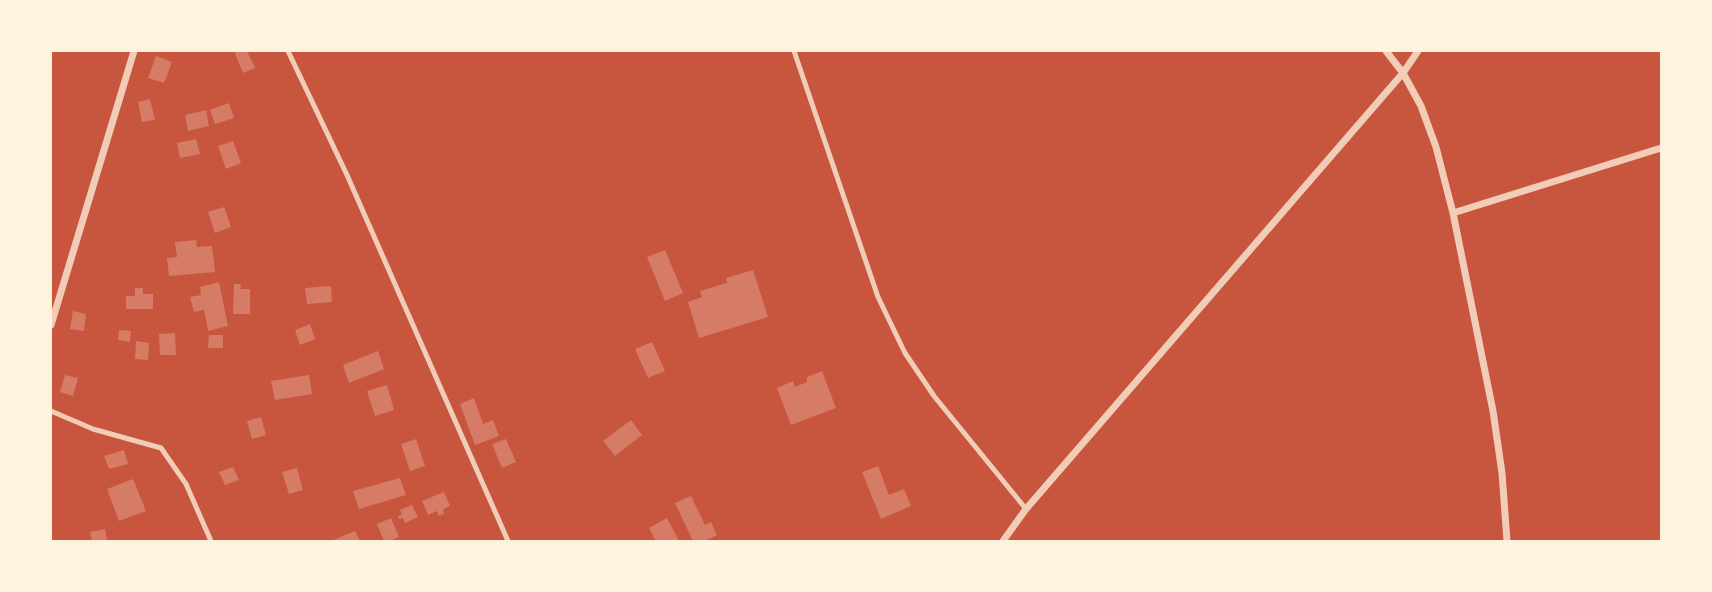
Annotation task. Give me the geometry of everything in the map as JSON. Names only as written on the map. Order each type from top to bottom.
[{"type":"street","points":[[51,325],[134,51]]},
{"type":"street","points":[[1386,51],[1403,73],[1421,106],[1436,147],[1453,213],[1493,411],[1502,473],[1507,541]]},
{"type":"street","points":[[1003,541],[1026,509],[1403,73],[1418,51]]},
{"type":"street","points":[[1453,213],[1661,148]]},
{"type":"lane","points":[[288,51],[347,175],[508,541]]},
{"type":"lane","points":[[794,51],[878,297],[905,353],[934,396],[1026,509]]},
{"type":"lane","points":[[51,411],[93,429],[160,448],[186,484],[211,541]]},
{"type":"building","points":[[234,51],[247,51],[255,68],[243,73]]},
{"type":"building","points":[[156,56],[172,62],[164,83],[148,78]]},
{"type":"building","points":[[150,99],[155,120],[142,122],[138,102]]},
{"type":"building","points":[[229,103],[234,118],[215,124],[210,110]]},
{"type":"building","points":[[206,110],[209,126],[188,131],[185,115]]},
{"type":"building","points":[[196,139],[200,154],[180,158],[177,143]]},
{"type":"building","points":[[233,141],[241,163],[226,169],[218,146]]},
{"type":"building","points":[[224,207],[231,227],[215,233],[208,212]]},
{"type":"building","points":[[196,240],[197,247],[212,246],[215,272],[169,276],[167,258],[177,257],[175,242]]},
{"type":"building","points":[[665,250],[683,293],[665,301],[647,257]]},
{"type":"building","points":[[753,270],[768,317],[699,338],[688,302],[702,297],[700,291],[727,283],[726,278]]},
{"type":"building","points":[[219,282],[228,326],[208,331],[204,310],[194,312],[190,297],[201,295],[200,287]]},
{"type":"building","points":[[234,284],[241,284],[240,289],[250,289],[250,314],[233,314]]},
{"type":"building","points":[[331,286],[332,302],[307,304],[305,288]]},
{"type":"building","points":[[135,288],[143,288],[143,294],[153,294],[153,309],[126,309],[126,296],[135,296]]},
{"type":"building","points":[[73,311],[86,314],[84,331],[70,329]]},
{"type":"building","points":[[310,324],[315,339],[300,345],[295,330]]},
{"type":"building","points":[[119,330],[131,331],[130,342],[118,340]]},
{"type":"building","points":[[175,333],[176,355],[160,355],[159,334]]},
{"type":"building","points":[[209,335],[223,335],[223,348],[208,348]]},
{"type":"building","points":[[136,341],[149,343],[148,360],[135,359]]},
{"type":"building","points":[[652,342],[665,371],[648,378],[635,349]]},
{"type":"building","points":[[378,351],[384,369],[349,383],[343,365]]},
{"type":"building","points":[[822,371],[836,408],[791,425],[777,388],[793,381],[795,387],[807,382],[807,377]]},
{"type":"building","points":[[65,375],[78,378],[73,396],[60,392]]},
{"type":"building","points":[[309,375],[312,394],[275,400],[271,381]]},
{"type":"building","points":[[387,385],[394,410],[375,416],[367,391]]},
{"type":"building","points":[[474,398],[483,424],[493,420],[499,436],[475,445],[460,404]]},
{"type":"building","points":[[261,417],[266,435],[252,439],[247,421]]},
{"type":"building","points":[[631,420],[642,435],[615,456],[603,441]]},
{"type":"building","points":[[416,439],[425,466],[410,471],[401,444]]},
{"type":"building","points":[[506,439],[516,462],[502,468],[492,444]]},
{"type":"building","points":[[124,450],[128,464],[109,469],[104,456]]},
{"type":"building","points":[[878,466],[889,495],[904,489],[911,506],[881,519],[862,472]]},
{"type":"building","points":[[233,467],[239,480],[225,485],[219,472]]},
{"type":"building","points":[[297,468],[303,490],[289,494],[282,472]]},
{"type":"building","points":[[400,478],[406,495],[359,509],[353,491]]},
{"type":"building","points":[[133,479],[146,511],[119,521],[107,489]]},
{"type":"building","points":[[444,492],[450,506],[443,509],[444,514],[439,516],[437,511],[428,515],[422,501]]},
{"type":"building","points":[[691,496],[705,525],[711,522],[717,535],[704,541],[693,541],[675,503]]},
{"type":"building","points":[[412,505],[418,517],[405,523],[403,518],[399,519],[398,516],[402,515],[400,510]]},
{"type":"building","points":[[391,518],[399,537],[384,541],[377,524]]},
{"type":"building","points":[[667,518],[679,541],[656,541],[649,528]]},
{"type":"building","points":[[105,529],[107,541],[92,541],[90,532]]},
{"type":"building","points":[[355,531],[360,541],[331,541]]}]
